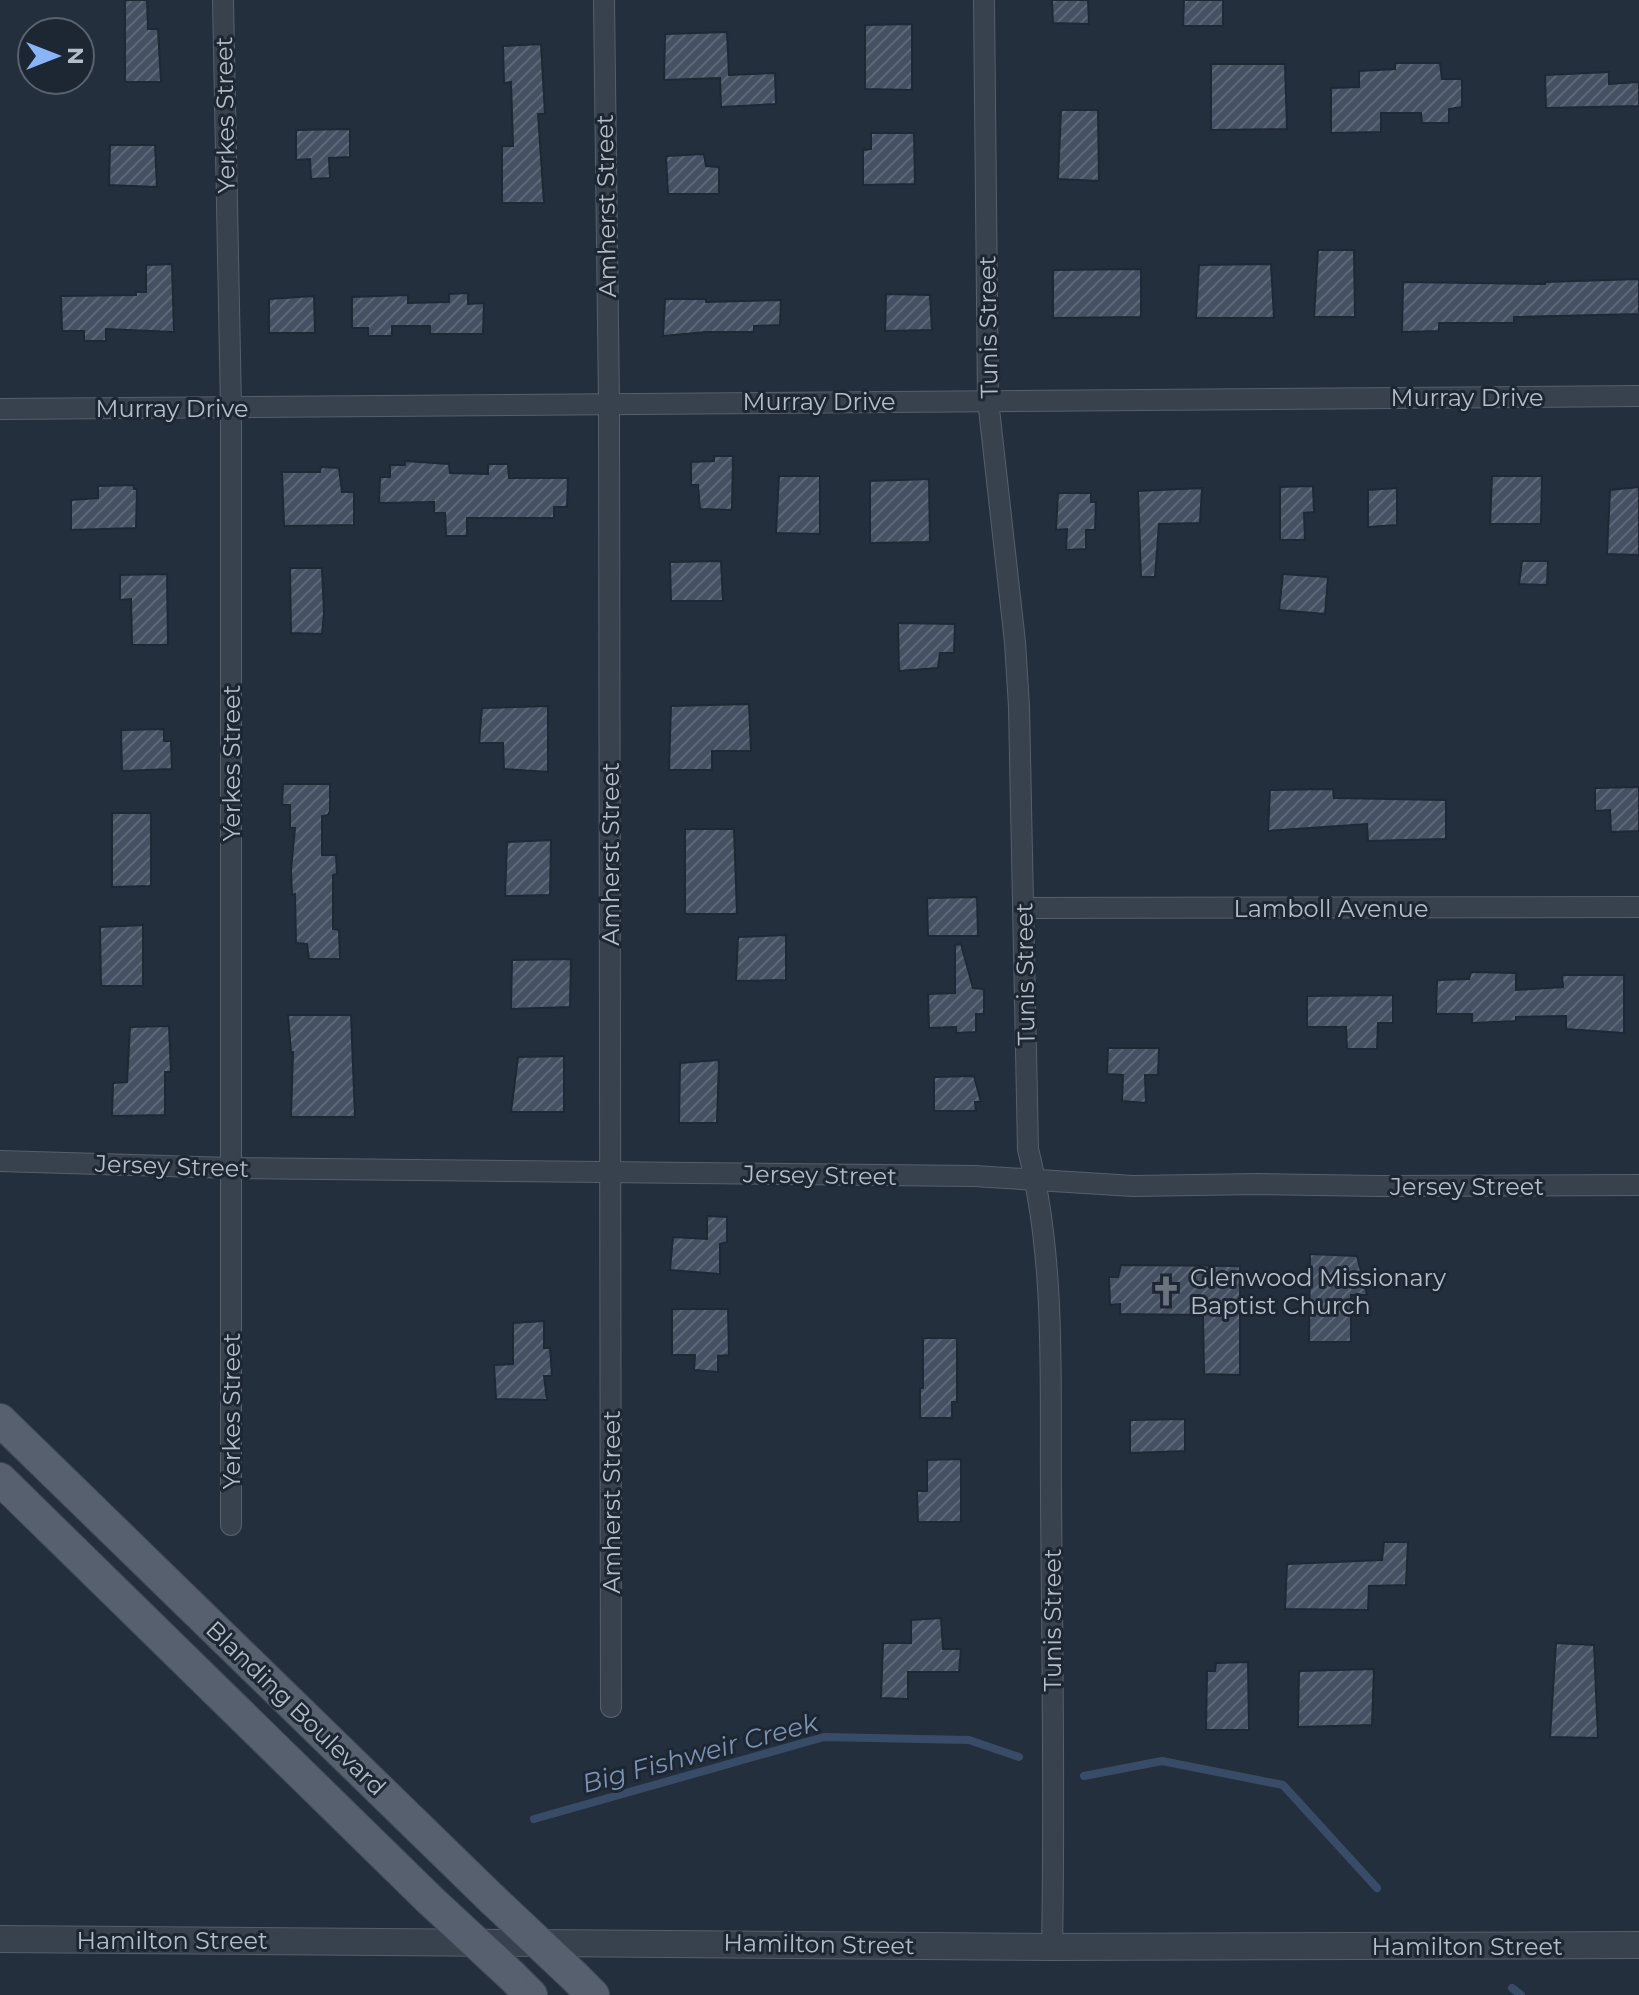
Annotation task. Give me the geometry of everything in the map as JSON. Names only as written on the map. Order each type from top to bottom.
[{"type":"main road","name":"Blanding Boulevard","points":[[0,1420],[584,1986]]},
{"type":"main road","name":"Blanding Boulevard","points":[[0,1479],[521,1986]]},
{"type":"street","name":"Yerkes Street","points":[[223,0],[231,408],[231,1525]]},
{"type":"street","name":"Amherst Street","points":[[604,0],[609,403],[611,1707]]},
{"type":"street","name":"Tunis Street","points":[[984,0],[988,400],[1015,642],[1028,1149],[1036,1179],[1045,1241],[1050,1345],[1052,1947]]},
{"type":"street","name":"Murray Drive","points":[[0,409],[1639,396]]},
{"type":"street","name":"Lamboll Avenue","points":[[1023,908],[1639,907]]},
{"type":"street","name":"Jersey Street","points":[[0,1161],[231,1168],[1036,1179],[1133,1186],[1639,1185]]},
{"type":"street","name":"Hamilton Street","points":[[0,1939],[1052,1947],[1639,1945]]},
{"type":"building","points":[[125,0],[147,0],[148,29],[158,29],[161,82],[125,82]]},
{"type":"building","points":[[1052,0],[1088,0],[1089,24],[1053,23]]},
{"type":"building","points":[[1184,0],[1223,0],[1223,26],[1183,26]]},
{"type":"building","points":[[912,24],[912,90],[865,89],[865,25]]},
{"type":"building","points":[[727,32],[729,75],[775,73],[776,104],[721,107],[720,78],[664,80],[665,34]]},
{"type":"building","points":[[541,44],[545,114],[538,114],[544,203],[502,203],[502,146],[513,146],[511,82],[504,83],[503,46]]},
{"type":"building","points":[[1395,63],[1440,63],[1442,79],[1462,79],[1462,107],[1449,109],[1449,123],[1422,123],[1421,113],[1381,113],[1381,132],[1331,133],[1331,88],[1359,87],[1359,71],[1395,69]]},
{"type":"building","points":[[1211,64],[1285,64],[1287,129],[1211,130]]},
{"type":"building","points":[[1609,72],[1609,84],[1639,82],[1639,106],[1546,108],[1545,75]]},
{"type":"building","points":[[1061,110],[1098,110],[1099,181],[1058,179]]},
{"type":"building","points":[[350,129],[350,157],[329,158],[330,178],[311,179],[310,159],[296,160],[296,130]]},
{"type":"building","points":[[871,133],[914,133],[915,184],[863,185],[863,150],[871,149]]},
{"type":"building","points":[[110,145],[155,145],[157,187],[109,185]]},
{"type":"building","points":[[704,154],[706,166],[719,167],[719,194],[668,194],[666,156]]},
{"type":"building","points":[[1318,250],[1354,250],[1355,317],[1314,317]]},
{"type":"building","points":[[172,264],[174,332],[106,329],[106,341],[84,341],[84,331],[62,331],[61,296],[136,295],[136,292],[146,292],[146,265]]},
{"type":"building","points":[[1271,264],[1274,318],[1196,318],[1199,265]]},
{"type":"building","points":[[1141,269],[1141,317],[1053,318],[1053,270]]},
{"type":"building","points":[[1639,279],[1639,314],[1514,317],[1514,323],[1439,323],[1439,331],[1402,332],[1403,282],[1545,284]]},
{"type":"building","points":[[468,293],[468,304],[484,303],[483,334],[430,334],[430,326],[392,326],[392,336],[368,336],[368,328],[352,328],[352,297],[408,295],[408,303],[449,302],[449,294]]},
{"type":"building","points":[[886,294],[930,295],[932,330],[885,331]]},
{"type":"building","points":[[314,296],[315,333],[269,333],[269,299]]},
{"type":"building","points":[[665,299],[706,299],[706,302],[781,300],[780,325],[754,326],[754,332],[663,336]]},
{"type":"building","points":[[714,456],[733,456],[732,510],[700,509],[698,485],[691,485],[691,462],[714,461]]},
{"type":"building","points":[[405,461],[449,464],[450,473],[488,474],[488,464],[508,464],[509,478],[568,478],[567,507],[554,507],[554,518],[467,518],[467,536],[446,536],[445,513],[434,513],[434,502],[379,503],[380,477],[390,477],[390,465],[405,465]]},
{"type":"building","points":[[321,467],[339,468],[342,492],[354,492],[354,525],[284,526],[282,472],[320,472]]},
{"type":"building","points":[[779,476],[820,476],[820,534],[776,533]]},
{"type":"building","points":[[1492,476],[1542,476],[1541,524],[1490,524]]},
{"type":"building","points":[[929,479],[930,542],[870,543],[870,481]]},
{"type":"building","points":[[134,485],[137,489],[136,528],[71,530],[71,500],[98,498],[98,486]]},
{"type":"building","points":[[1313,486],[1314,512],[1304,513],[1305,540],[1280,540],[1280,487]]},
{"type":"building","points":[[1639,487],[1639,555],[1607,554],[1610,490]]},
{"type":"building","points":[[1202,488],[1200,523],[1159,524],[1155,577],[1141,577],[1138,491]]},
{"type":"building","points":[[1397,488],[1397,525],[1368,527],[1368,490]]},
{"type":"building","points":[[1058,493],[1091,493],[1091,502],[1096,502],[1095,530],[1086,530],[1086,549],[1066,550],[1067,529],[1056,530]]},
{"type":"building","points":[[721,561],[723,601],[671,601],[670,562]]},
{"type":"building","points":[[1522,561],[1548,561],[1547,585],[1519,584]]},
{"type":"building","points":[[290,568],[322,568],[322,634],[291,633]]},
{"type":"building","points":[[167,574],[168,645],[132,645],[131,599],[120,600],[120,575]]},
{"type":"building","points":[[1283,574],[1328,577],[1325,614],[1279,610]]},
{"type":"building","points":[[898,623],[955,624],[954,653],[940,653],[938,668],[899,671]]},
{"type":"building","points":[[749,704],[751,751],[712,751],[712,770],[669,770],[671,706]]},
{"type":"building","points":[[548,706],[548,772],[504,769],[503,743],[479,743],[482,708]]},
{"type":"building","points":[[164,729],[164,741],[171,741],[172,769],[122,771],[121,730]]},
{"type":"building","points":[[283,784],[330,784],[330,811],[322,816],[322,855],[336,855],[333,929],[339,930],[340,959],[309,959],[307,944],[296,943],[291,870],[295,828],[290,828],[290,805],[282,805]]},
{"type":"building","points":[[1639,787],[1639,831],[1611,832],[1610,810],[1595,811],[1595,788]]},
{"type":"building","points":[[1333,789],[1334,798],[1446,800],[1446,839],[1368,841],[1367,824],[1268,831],[1270,790]]},
{"type":"building","points":[[112,813],[151,813],[151,886],[112,887]]},
{"type":"building","points":[[685,829],[734,829],[737,914],[685,914]]},
{"type":"building","points":[[551,840],[550,895],[505,896],[507,842]]},
{"type":"building","points":[[977,897],[978,936],[928,936],[927,898]]},
{"type":"building","points":[[143,925],[143,986],[101,986],[100,927]]},
{"type":"building","points":[[786,935],[786,980],[736,981],[738,937]]},
{"type":"building","points":[[961,944],[973,988],[984,989],[984,1014],[976,1014],[976,1032],[956,1033],[956,1027],[929,1028],[928,994],[955,993],[955,945]]},
{"type":"building","points":[[571,959],[570,1007],[511,1009],[512,960]]},
{"type":"building","points":[[1471,972],[1516,973],[1516,990],[1563,987],[1562,975],[1624,975],[1624,1033],[1566,1029],[1566,1016],[1516,1017],[1516,1021],[1472,1023],[1472,1014],[1436,1014],[1437,980],[1469,979]]},
{"type":"building","points":[[1393,995],[1393,1023],[1378,1023],[1377,1049],[1347,1049],[1346,1027],[1307,1027],[1307,996]]},
{"type":"building","points":[[288,1015],[351,1015],[355,1117],[291,1117],[293,1052]]},
{"type":"building","points":[[169,1026],[171,1072],[165,1072],[165,1115],[112,1116],[113,1083],[127,1082],[130,1027]]},
{"type":"building","points":[[1108,1048],[1159,1048],[1158,1075],[1145,1075],[1146,1103],[1122,1101],[1123,1075],[1107,1074]]},
{"type":"building","points":[[564,1056],[564,1112],[511,1112],[518,1057]]},
{"type":"building","points":[[719,1060],[717,1123],[679,1123],[680,1063]]},
{"type":"building","points":[[974,1076],[981,1102],[975,1102],[976,1111],[934,1111],[934,1077]]},
{"type":"building","points":[[707,1216],[727,1217],[727,1242],[720,1244],[720,1274],[670,1270],[673,1237],[707,1239]]},
{"type":"building","points":[[1310,1254],[1357,1256],[1367,1295],[1351,1295],[1351,1342],[1309,1342]]},
{"type":"building","points":[[1121,1265],[1240,1266],[1240,1375],[1204,1374],[1203,1315],[1120,1314],[1120,1304],[1110,1305],[1109,1277],[1118,1277]]},
{"type":"building","points":[[672,1309],[728,1309],[729,1355],[718,1356],[718,1372],[694,1370],[695,1355],[672,1355]]},
{"type":"building","points":[[544,1321],[544,1348],[550,1348],[552,1376],[544,1376],[547,1400],[496,1399],[494,1365],[513,1364],[513,1323]]},
{"type":"building","points":[[923,1338],[957,1338],[957,1402],[952,1402],[952,1418],[920,1418]]},
{"type":"building","points":[[1185,1419],[1185,1451],[1130,1453],[1130,1420]]},
{"type":"building","points":[[961,1459],[961,1522],[918,1522],[917,1491],[927,1491],[927,1460]]},
{"type":"building","points":[[1384,1542],[1408,1542],[1406,1585],[1369,1586],[1368,1610],[1285,1609],[1287,1564],[1382,1560]]},
{"type":"building","points":[[941,1618],[943,1649],[961,1649],[959,1672],[908,1672],[908,1699],[881,1698],[883,1643],[911,1643],[911,1620]]},
{"type":"building","points":[[1556,1643],[1594,1645],[1598,1738],[1550,1737]]},
{"type":"building","points":[[1248,1662],[1249,1730],[1206,1730],[1207,1671],[1215,1671],[1216,1663]]},
{"type":"building","points":[[1374,1669],[1372,1725],[1298,1727],[1299,1671]]},
{"type":"waterway","name":"Big Fishweir Creek","points":[[534,1819],[824,1737],[969,1740],[1019,1757]]},
{"type":"waterway","name":"Big Fishweir Creek","points":[[1084,1776],[1162,1761],[1283,1785],[1377,1888]]},
{"type":"waterway","name":"Big Fishweir Creek","points":[[1512,1988],[1521,1995]]},
{"type":"place","name":"Glenwood Missionary Baptist Church","points":[[1166,1291]]}]
